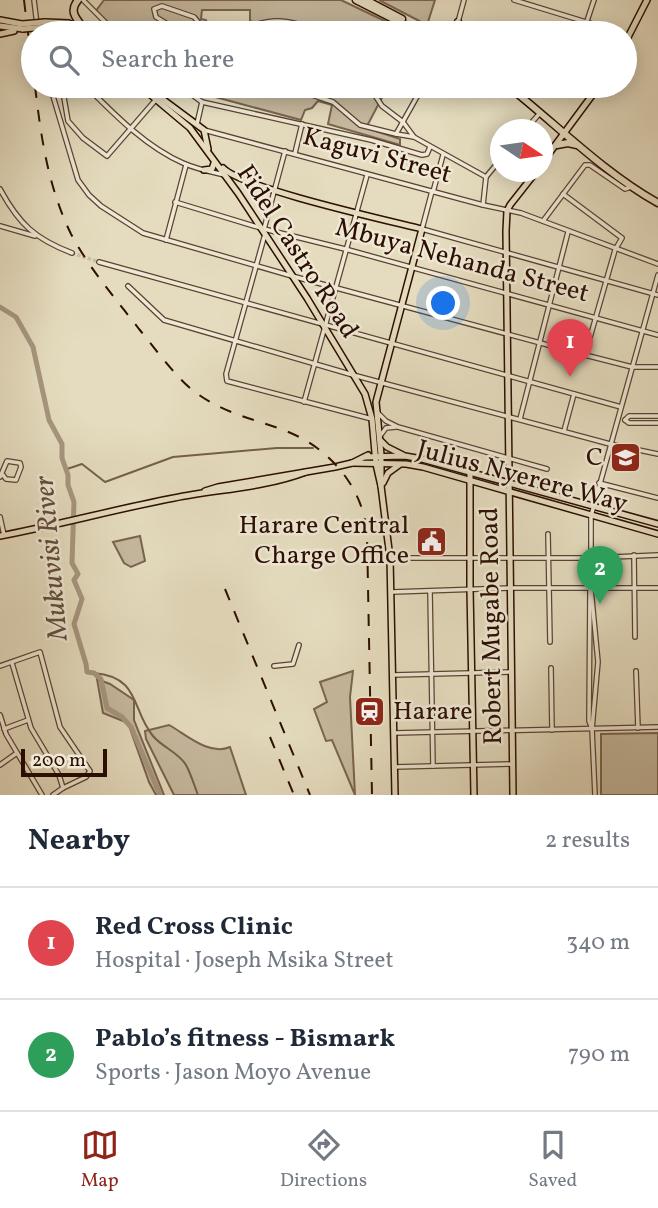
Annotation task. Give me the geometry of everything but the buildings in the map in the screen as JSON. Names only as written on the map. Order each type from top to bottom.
[{"type":"highway","points":[[72,21],[76,19],[72,10],[80,0]]},
{"type":"highway","points":[[356,0],[397,21]]},
{"type":"highway","points":[[366,0],[405,21]]},
{"type":"highway","points":[[523,98],[633,187],[658,202]]},
{"type":"highway","points":[[557,145],[579,145]]},
{"type":"main road","points":[[633,21],[647,0]]},
{"type":"main road","points":[[0,20],[21,28]]},
{"type":"main road","points":[[0,26],[21,28]]},
{"type":"main road","points":[[0,34],[21,28]]},
{"type":"main road","name":"Fidel Castro Road","points":[[158,98],[202,133],[209,152],[265,230],[324,326],[365,394],[379,464]]},
{"type":"main road","name":"Fidel Castro Road","points":[[158,98],[194,134],[202,133]]},
{"type":"main road","points":[[553,150],[590,98]]},
{"type":"main road","name":"Fidel Castro Road","points":[[202,133],[210,156],[228,175]]},
{"type":"main road","points":[[204,170],[214,166],[210,156]]},
{"type":"main road","points":[[228,175],[422,229],[376,402],[380,438],[378,455]]},
{"type":"main road","points":[[238,192],[237,185],[243,179]]},
{"type":"main road","points":[[507,211],[529,182]]},
{"type":"main road","name":"Robert Mugabe Road","points":[[507,211],[505,251],[513,795]]},
{"type":"main road","points":[[403,224],[418,241]]},
{"type":"main road","points":[[380,438],[389,449],[405,456]]},
{"type":"main road","points":[[2,535],[199,493],[218,493],[290,478],[352,463],[365,457],[374,447]]},
{"type":"main road","name":"Julius Nyerere Way","points":[[365,457],[405,456],[509,491],[658,534]]},
{"type":"main road","name":"Julius Nyerere Way","points":[[352,463],[400,464],[508,482],[658,524]]},
{"type":"main road","points":[[368,464],[377,473],[381,486]]},
{"type":"main road","points":[[377,473],[379,464]]},
{"type":"main road","points":[[379,464],[392,592],[395,795]]},
{"type":"main road","points":[[381,486],[388,473],[400,464]]},
{"type":"main road","points":[[470,476],[474,795]]},
{"type":"street","points":[[34,0],[37,21]]},
{"type":"street","points":[[80,0],[103,21]]},
{"type":"street","points":[[458,21],[464,0]]},
{"type":"street","points":[[514,0],[584,21]]},
{"type":"street","points":[[587,21],[594,0]]},
{"type":"street","points":[[162,21],[156,17],[154,9],[162,6],[194,17],[197,21]]},
{"type":"street","points":[[54,98],[74,168],[83,187],[102,206],[133,228],[292,276],[538,343],[632,367],[658,367]]},
{"type":"street","points":[[64,98],[66,116],[71,126],[107,156],[156,98]]},
{"type":"street","points":[[99,98],[162,151],[186,165],[228,175]]},
{"type":"street","points":[[196,98],[202,102],[422,155],[427,154],[430,147]]},
{"type":"street","points":[[321,98],[333,102],[360,125],[414,137]]},
{"type":"street","points":[[377,98],[382,106],[403,122],[414,137],[486,177]]},
{"type":"street","points":[[396,134],[416,98]]},
{"type":"street","points":[[202,102],[202,133]]},
{"type":"street","points":[[534,119],[540,112]]},
{"type":"street","points":[[295,154],[302,124]]},
{"type":"street","name":"Kaguvi Street","points":[[202,133],[214,131],[521,213],[658,264]]},
{"type":"street","points":[[285,151],[226,374],[227,381],[372,419]]},
{"type":"street","points":[[443,155],[422,229],[655,294]]},
{"type":"street","points":[[166,240],[186,165]]},
{"type":"street","points":[[543,222],[581,168],[588,165],[625,189],[633,187]]},
{"type":"street","points":[[483,205],[486,177],[490,172]]},
{"type":"street","points":[[304,402],[367,174]]},
{"type":"street","points":[[0,190],[20,221],[37,236]]},
{"type":"street","points":[[563,194],[622,237],[615,250],[584,355]]},
{"type":"street","name":"Mbuya Nehanda Street","points":[[176,202],[265,230],[506,292],[658,335]]},
{"type":"street","points":[[0,226],[37,236],[72,253]]},
{"type":"street","points":[[520,420],[568,232]]},
{"type":"street","points":[[99,262],[621,407]]},
{"type":"street","points":[[595,795],[592,729],[598,662],[591,589],[593,507],[642,330],[655,294],[658,275]]},
{"type":"street","points":[[128,286],[164,320],[353,375],[610,444],[658,454]]},
{"type":"street","points":[[564,432],[574,394]]},
{"type":"street","points":[[378,414],[398,428],[547,470]]},
{"type":"street","points":[[658,416],[629,416],[625,420],[629,424],[658,423]]},
{"type":"street","points":[[380,438],[386,428],[398,428]]},
{"type":"street","points":[[7,461],[20,463],[16,480],[1,476],[7,461]]},
{"type":"street","points":[[599,483],[658,498]]},
{"type":"street","points":[[0,517],[2,535]]},
{"type":"street","points":[[548,534],[550,642]]},
{"type":"street","points":[[634,555],[635,637]]},
{"type":"street","points":[[390,558],[549,559],[658,555]]},
{"type":"street","points":[[392,592],[658,587]]},
{"type":"street","points":[[591,589],[588,594],[588,655],[589,721],[592,729]]},
{"type":"street","points":[[430,592],[433,766]]},
{"type":"street","points":[[274,666],[293,664],[299,645]]},
{"type":"street","points":[[0,666],[40,652],[60,727],[90,771],[86,777],[53,795]]},
{"type":"street","points":[[12,663],[28,720],[63,788]]},
{"type":"street","points":[[551,668],[552,730]]},
{"type":"street","points":[[636,671],[638,728]]},
{"type":"street","points":[[393,675],[512,673]]},
{"type":"street","points":[[0,715],[4,729],[42,795]]},
{"type":"street","points":[[4,729],[28,720]]},
{"type":"street","points":[[394,733],[658,727]]},
{"type":"street","points":[[0,765],[17,753]]},
{"type":"street","points":[[394,767],[513,764]]},
{"type":"shaded area","points":[[104,0],[341,0],[385,21],[250,21],[250,10],[202,10],[201,19],[206,21],[106,21],[95,12]]},
{"type":"shaded area","points":[[379,0],[435,0],[428,21],[419,21]]},
{"type":"shaded area","points":[[219,98],[382,98],[366,128],[400,139],[400,145],[328,124],[332,105],[318,101],[312,108],[305,110],[301,120]]},
{"type":"shaded area","points":[[140,536],[145,561],[131,567],[124,563],[113,542]]},
{"type":"shaded area","points":[[353,671],[350,697],[355,795],[332,740],[326,741],[314,709],[327,702],[320,682]]},
{"type":"shaded area","points":[[97,679],[134,700],[134,720],[164,795],[156,795],[149,782],[128,723],[103,713]]},
{"type":"shaded area","points":[[169,725],[206,747],[230,747],[246,795],[174,795],[146,739],[145,731]]},
{"type":"shaded area","points":[[658,733],[658,795],[601,795],[601,734]]},
{"type":"waterway","name":"Mukuvisi River","points":[[0,307],[16,317],[33,347],[49,420],[62,444],[62,458],[74,502],[72,563],[78,574],[74,580],[82,599],[74,624],[87,672],[94,673],[101,679],[107,708],[122,717],[131,727],[160,795]]},
{"type":"waterway","points":[[67,469],[82,464],[105,482],[173,457],[277,448],[313,448]]},
{"type":"waterway","points":[[94,673],[109,676],[128,688],[153,736],[186,765],[198,795]]},
{"type":"tunnel","points":[[72,253],[99,262]]},
{"type":"railway","points":[[24,0],[27,21]]},
{"type":"railway","points":[[37,98],[47,162],[71,234],[94,271],[173,370],[195,392],[215,404],[310,443],[328,457],[345,476],[357,496],[365,518],[367,534],[372,795]]},
{"type":"railway","points":[[225,589],[310,795]]},
{"type":"railway","points":[[270,737],[294,795]]},
{"type":"place","name":"Red Cross Clinic","points":[[570,377]]},
{"type":"place","name":"C","points":[[626,458]]},
{"type":"place","name":"Harare Central Charge Office","points":[[432,541]]},
{"type":"place","name":"Pablo’s fitness - Bismark","points":[[600,604]]},
{"type":"place","name":"Harare","points":[[370,712]]}]
